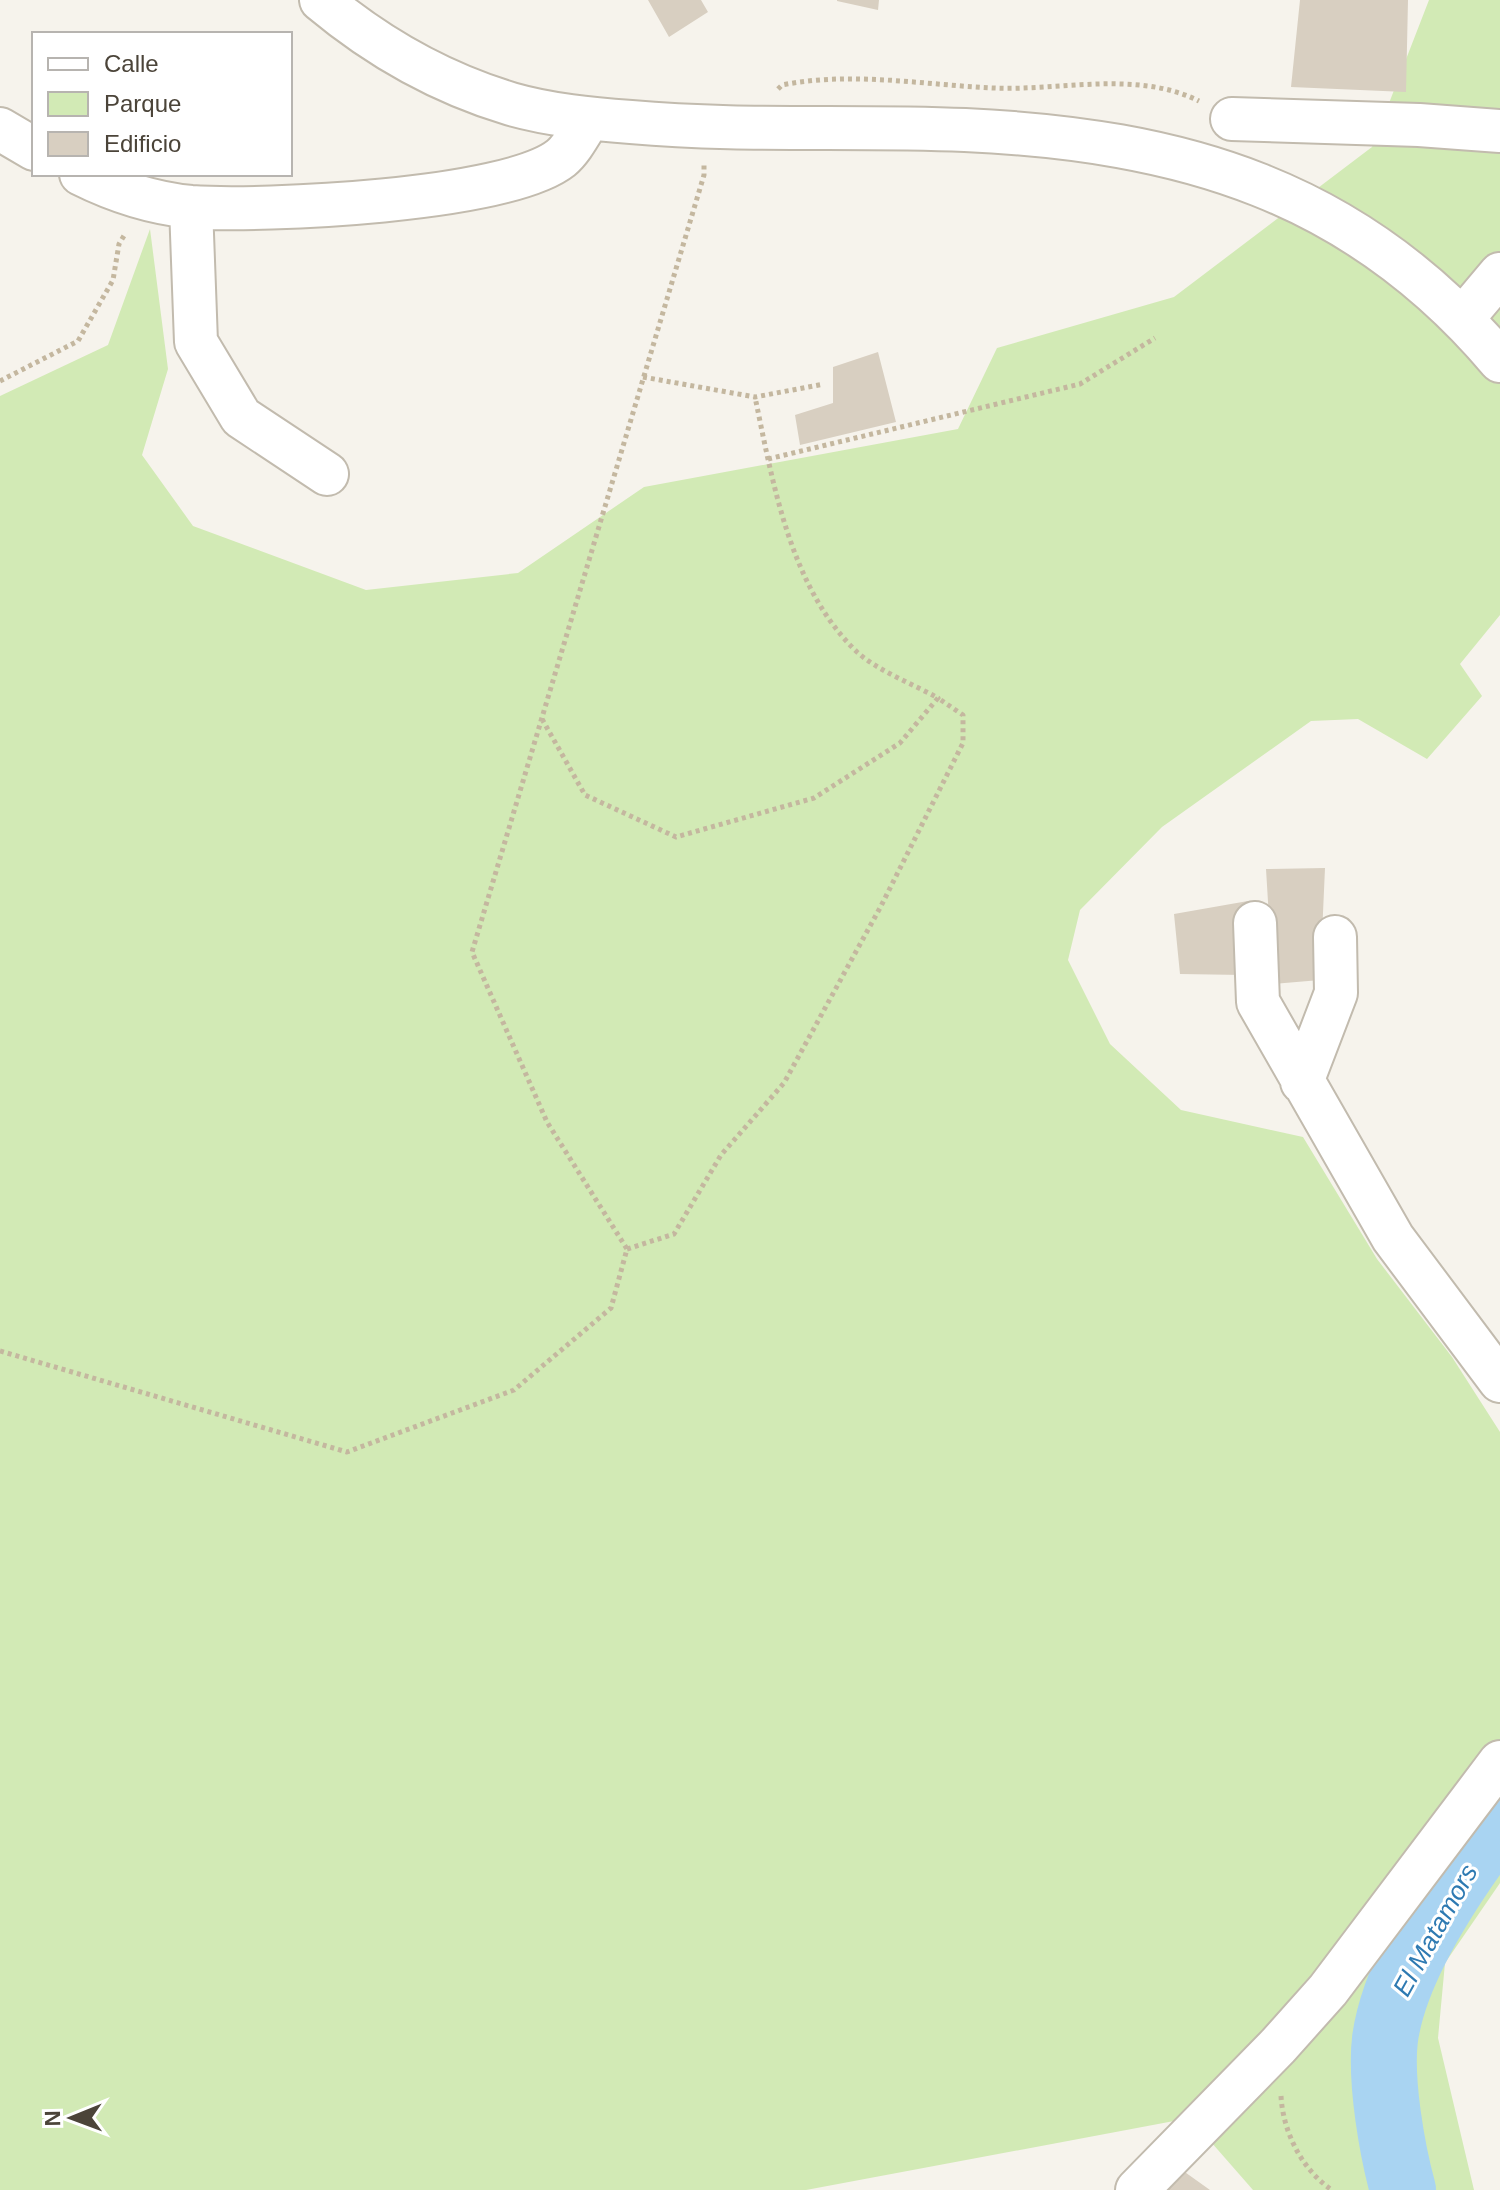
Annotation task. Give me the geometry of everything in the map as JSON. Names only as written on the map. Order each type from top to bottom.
[{"type":"street","points":[[321,0],[352,26],[425,70],[512,104],[589,119],[704,129],[964,130],[1051,136],[1154,150],[1227,171],[1326,215],[1395,259],[1463,318],[1500,361]]},
{"type":"street","points":[[85,176],[123,194],[191,207],[381,200],[524,177],[561,158],[589,119]]},
{"type":"street","points":[[1232,119],[1500,131]]},
{"type":"street","points":[[0,129],[32,148]]},
{"type":"street","points":[[191,207],[196,342],[241,417],[327,474]]},
{"type":"street","points":[[1463,318],[1500,274]]},
{"type":"street","points":[[1255,923],[1258,1002],[1393,1238],[1500,1381]]},
{"type":"street","points":[[1302,1082],[1336,993],[1335,937]]},
{"type":"street","points":[[1137,2190],[1278,2046],[1328,1990],[1500,1762]]},
{"type":"path","points":[[0,1351],[347,1452],[514,1390],[611,1308],[627,1249],[547,1122],[472,952],[704,175],[704,129]]},
{"type":"path","points":[[0,381],[78,341],[113,280],[119,244],[149,201]]},
{"type":"path","points":[[768,459],[1080,384],[1155,338]]},
{"type":"path","points":[[643,377],[755,397],[824,384]]},
{"type":"path","points":[[627,1249],[674,1234],[721,1155],[784,1083],[881,906],[963,743],[963,715],[858,653],[814,597],[776,496],[755,397]]},
{"type":"path","points":[[541,718],[585,795],[676,837],[814,798],[900,743],[938,698]]},
{"type":"path","points":[[1278,2046],[1283,2121],[1317,2180],[1332,2190]]},
{"type":"green space","points":[[1429,0],[1500,0],[1500,615],[1460,664],[1482,696],[1427,759],[1358,719],[1311,721],[1162,827],[1080,910],[1068,960],[1110,1044],[1181,1110],[1303,1137],[1377,1259],[1452,1357],[1500,1432],[1500,1883],[1445,1963],[1438,2038],[1474,2190],[1253,2190],[1190,2118],[806,2190],[0,2190],[0,396],[108,345],[150,229],[168,369],[142,455],[193,526],[366,590],[518,573],[644,487],[958,429],[997,348],[1174,297],[1372,147]]},
{"type":"building","points":[[648,0],[701,0],[708,12],[669,37]]},
{"type":"building","points":[[879,0],[878,10],[837,1]]},
{"type":"building","points":[[1300,0],[1408,0],[1406,92],[1291,87]]},
{"type":"building","points":[[878,352],[896,422],[800,445],[795,415],[833,403],[833,367]]},
{"type":"building","points":[[1325,868],[1320,980],[1273,984],[1266,869]]},
{"type":"building","points":[[1248,901],[1243,975],[1180,974],[1174,914]]},
{"type":"building","points":[[1182,2170],[1210,2190],[1167,2190]]},
{"type":"waterway","name":"El Matamors","points":[[1403,2190],[1391,2136],[1384,2075],[1385,2039],[1391,2011],[1401,1982],[1430,1923],[1500,1819]]}]
